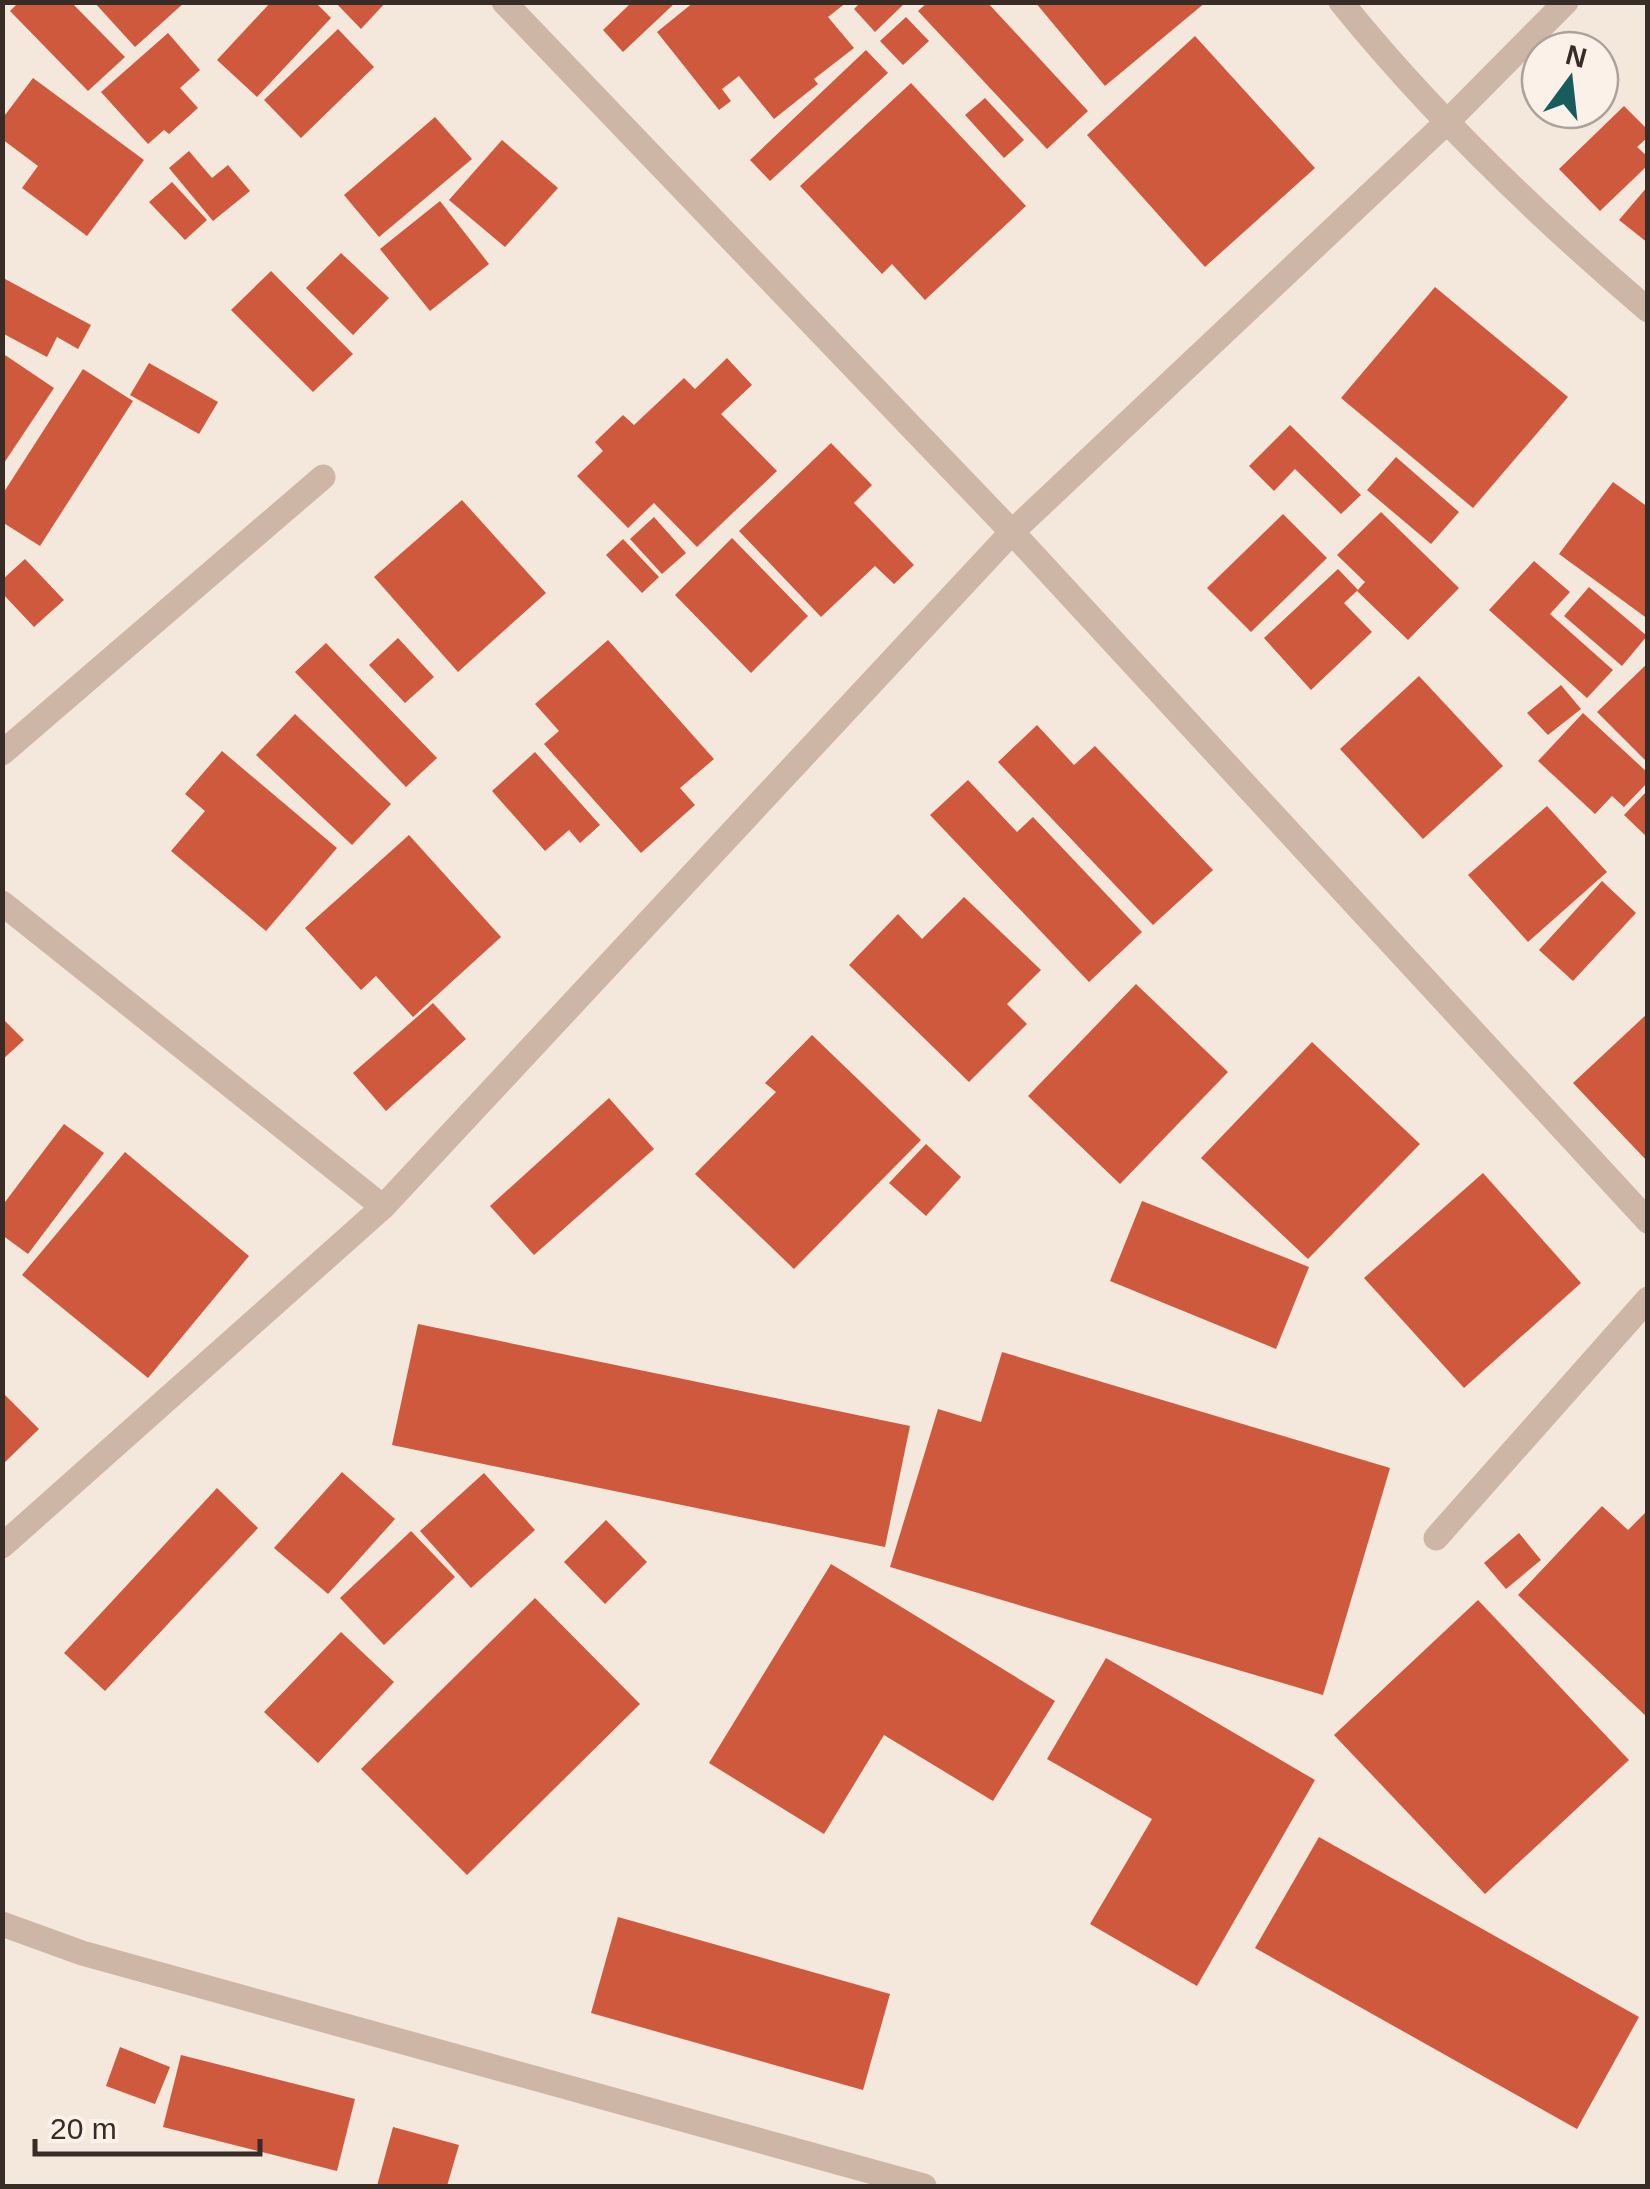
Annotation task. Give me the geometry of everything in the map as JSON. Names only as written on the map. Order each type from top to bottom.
[{"type":"street","points":[[504,2],[1012,532],[1648,1221]]},
{"type":"street","points":[[1342,2],[1446,122],[1575,248],[1648,310]]},
{"type":"street","points":[[2,1546],[384,1207],[1012,532],[1446,122],[1566,2]]},
{"type":"street","points":[[2,753],[323,476]]},
{"type":"street","points":[[2,903],[384,1207]]},
{"type":"street","points":[[1436,1538],[1648,1299]]},
{"type":"street","points":[[2,1924],[82,1953],[924,2186]]},
{"type":"building","points":[[19,2],[71,2],[125,57],[88,91],[10,11]]},
{"type":"building","points":[[94,2],[185,2],[135,47]]},
{"type":"building","points":[[271,2],[315,2],[331,18],[257,97],[217,60]]},
{"type":"building","points":[[335,2],[386,2],[361,29]]},
{"type":"building","points":[[632,2],[676,2],[623,52],[603,30]]},
{"type":"building","points":[[694,2],[847,2],[828,17],[854,48],[814,79],[818,84],[774,119],[739,76],[722,89],[731,101],[719,110],[657,32]]},
{"type":"building","points":[[861,2],[906,2],[875,32],[854,9]]},
{"type":"building","points":[[928,2],[987,2],[1088,111],[1047,149],[918,11]]},
{"type":"building","points":[[1035,2],[1206,2],[1105,86]]},
{"type":"building","points":[[906,17],[929,41],[903,65],[880,41]]},
{"type":"building","points":[[338,29],[374,67],[301,138],[264,100]]},
{"type":"building","points":[[168,33],[200,70],[180,88],[198,108],[169,134],[164,130],[148,144],[101,92]]},
{"type":"building","points":[[1195,36],[1315,168],[1205,267],[1087,135]]},
{"type":"building","points":[[866,50],[888,73],[770,181],[750,160]]},
{"type":"building","points":[[33,78],[144,160],[87,236],[22,188],[38,166],[2,139],[2,119]]},
{"type":"building","points":[[911,83],[1026,206],[925,300],[892,264],[882,274],[800,186]]},
{"type":"building","points":[[985,98],[1024,140],[1004,158],[965,115]]},
{"type":"building","points":[[1624,106],[1648,130],[1648,137],[1637,147],[1648,157],[1648,165],[1600,211],[1559,169],[1599,130],[1620,130],[1620,110]]},
{"type":"building","points":[[435,117],[472,159],[379,237],[344,195]]},
{"type":"building","points":[[502,140],[558,188],[505,247],[449,200]]},
{"type":"building","points":[[189,151],[212,178],[228,165],[250,191],[213,221],[169,168]]},
{"type":"building","points":[[172,182],[207,220],[185,240],[149,202]]},
{"type":"building","points":[[1648,186],[1648,243],[1619,220]]},
{"type":"building","points":[[440,201],[489,264],[430,311],[380,249]]},
{"type":"building","points":[[341,253],[389,298],[353,335],[306,288]]},
{"type":"building","points":[[271,271],[353,354],[313,392],[231,310]]},
{"type":"building","points":[[5,279],[91,325],[78,349],[57,337],[47,357],[2,333]]},
{"type":"building","points":[[1435,287],[1568,397],[1473,508],[1341,398]]},
{"type":"building","points":[[2,353],[54,388],[2,466]]},
{"type":"building","points":[[727,358],[752,385],[721,414],[777,471],[697,547],[654,503],[628,528],[577,476],[603,451],[595,442],[623,415],[634,425],[684,378],[695,389]]},
{"type":"building","points":[[149,363],[218,402],[199,434],[130,395]]},
{"type":"building","points":[[83,369],[133,401],[40,546],[2,522],[2,495]]},
{"type":"building","points":[[1290,425],[1361,495],[1341,514],[1295,469],[1274,491],[1249,466]]},
{"type":"building","points":[[831,443],[872,485],[854,503],[914,565],[894,584],[875,566],[821,617],[739,531]]},
{"type":"building","points":[[1396,457],[1459,512],[1431,544],[1367,490]]},
{"type":"building","points":[[1613,482],[1648,507],[1648,619],[1559,554]]},
{"type":"building","points":[[462,500],[546,593],[458,672],[374,577]]},
{"type":"building","points":[[1381,512],[1459,588],[1408,640],[1357,591],[1365,582],[1337,555]]},
{"type":"building","points":[[1283,514],[1327,558],[1251,632],[1207,588]]},
{"type":"building","points":[[654,517],[686,553],[662,574],[630,539]]},
{"type":"building","points":[[732,538],[808,616],[751,673],[675,595]]},
{"type":"building","points":[[623,539],[659,577],[642,593],[606,555]]},
{"type":"building","points":[[25,559],[64,600],[34,627],[2,593],[2,580]]},
{"type":"building","points":[[1534,561],[1570,592],[1550,614],[1613,670],[1587,698],[1489,610]]},
{"type":"building","points":[[1338,569],[1358,590],[1344,603],[1372,632],[1311,690],[1264,638]]},
{"type":"building","points":[[1589,587],[1647,636],[1622,666],[1564,616]]},
{"type":"building","points":[[398,638],[434,677],[405,703],[369,665]]},
{"type":"building","points":[[608,640],[714,759],[680,788],[695,805],[641,853],[544,744],[559,731],[535,704]]},
{"type":"building","points":[[326,643],[437,758],[406,787],[295,672]]},
{"type":"building","points":[[1648,663],[1648,763],[1597,712]]},
{"type":"building","points":[[1419,676],[1503,766],[1423,839],[1340,749]]},
{"type":"building","points":[[1561,685],[1581,709],[1548,735],[1527,713]]},
{"type":"building","points":[[1583,713],[1648,773],[1648,782],[1624,807],[1612,796],[1595,814],[1538,761]]},
{"type":"building","points":[[295,714],[391,804],[352,845],[256,755]]},
{"type":"building","points":[[1037,725],[1074,765],[1095,746],[1213,870],[1153,925],[998,762]]},
{"type":"building","points":[[222,751],[337,848],[266,931],[171,851],[205,811],[185,794]]},
{"type":"building","points":[[535,752],[600,825],[580,843],[569,830],[545,851],[492,791]]},
{"type":"building","points":[[968,780],[1017,832],[1033,817],[1142,932],[1089,982],[930,815]]},
{"type":"building","points":[[1648,790],[1648,838],[1624,815]]},
{"type":"building","points":[[1547,806],[1607,872],[1528,942],[1468,875]]},
{"type":"building","points":[[409,835],[501,937],[413,1017],[376,976],[361,990],[305,928]]},
{"type":"building","points":[[1602,881],[1636,913],[1573,981],[1539,950]]},
{"type":"building","points":[[964,897],[1041,970],[1007,1004],[1027,1024],[969,1082],[849,965],[898,914],[922,939]]},
{"type":"building","points":[[1136,984],[1228,1072],[1120,1184],[1028,1096]]},
{"type":"building","points":[[433,1003],[466,1039],[386,1111],[353,1073]]},
{"type":"building","points":[[1648,1013],[1648,1162],[1573,1083]]},
{"type":"building","points":[[2,1018],[24,1040],[2,1060]]},
{"type":"building","points":[[812,1035],[921,1140],[794,1269],[695,1174],[776,1092],[765,1083]]},
{"type":"building","points":[[1312,1042],[1420,1144],[1308,1259],[1201,1158]]},
{"type":"building","points":[[609,1098],[654,1149],[534,1255],[490,1206]]},
{"type":"building","points":[[64,1124],[104,1153],[28,1254],[2,1235],[2,1206]]},
{"type":"building","points":[[926,1144],[961,1177],[926,1216],[889,1183]]},
{"type":"building","points":[[125,1152],[249,1256],[148,1378],[22,1275]]},
{"type":"building","points":[[1483,1173],[1581,1283],[1464,1388],[1364,1278]]},
{"type":"building","points":[[1142,1201],[1309,1267],[1276,1349],[1110,1281]]},
{"type":"building","points":[[418,1324],[910,1426],[885,1547],[392,1445]]},
{"type":"building","points":[[1002,1352],[1390,1468],[1323,1695],[890,1567],[938,1409],[981,1422]]},
{"type":"building","points":[[2,1392],[39,1429],[2,1465]]},
{"type":"building","points":[[342,1472],[395,1519],[328,1594],[274,1548]]},
{"type":"building","points":[[484,1473],[535,1530],[471,1588],[420,1531]]},
{"type":"building","points":[[217,1488],[258,1528],[105,1691],[64,1653]]},
{"type":"building","points":[[1602,1506],[1628,1530],[1648,1510],[1648,1718],[1518,1595]]},
{"type":"building","points":[[606,1520],[647,1562],[605,1604],[564,1562]]},
{"type":"building","points":[[411,1531],[455,1577],[384,1645],[340,1598]]},
{"type":"building","points":[[1519,1533],[1541,1560],[1506,1589],[1484,1563]]},
{"type":"building","points":[[831,1564],[1055,1701],[993,1801],[884,1735],[824,1834],[709,1763]]},
{"type":"building","points":[[535,1598],[640,1704],[467,1875],[361,1769]]},
{"type":"building","points":[[1478,1600],[1629,1760],[1485,1894],[1334,1735]]},
{"type":"building","points":[[341,1632],[394,1682],[318,1763],[264,1712]]},
{"type":"building","points":[[1106,1658],[1315,1780],[1197,1986],[1090,1924],[1152,1819],[1047,1759]]},
{"type":"building","points":[[1319,1837],[1639,2017],[1577,2129],[1255,1948]]},
{"type":"building","points":[[618,1917],[890,1994],[863,2090],[591,2013]]},
{"type":"building","points":[[120,2047],[170,2067],[155,2104],[106,2086]]},
{"type":"building","points":[[181,2055],[355,2099],[337,2171],[163,2127]]},
{"type":"building","points":[[393,2127],[459,2145],[447,2186],[377,2186]]}]
